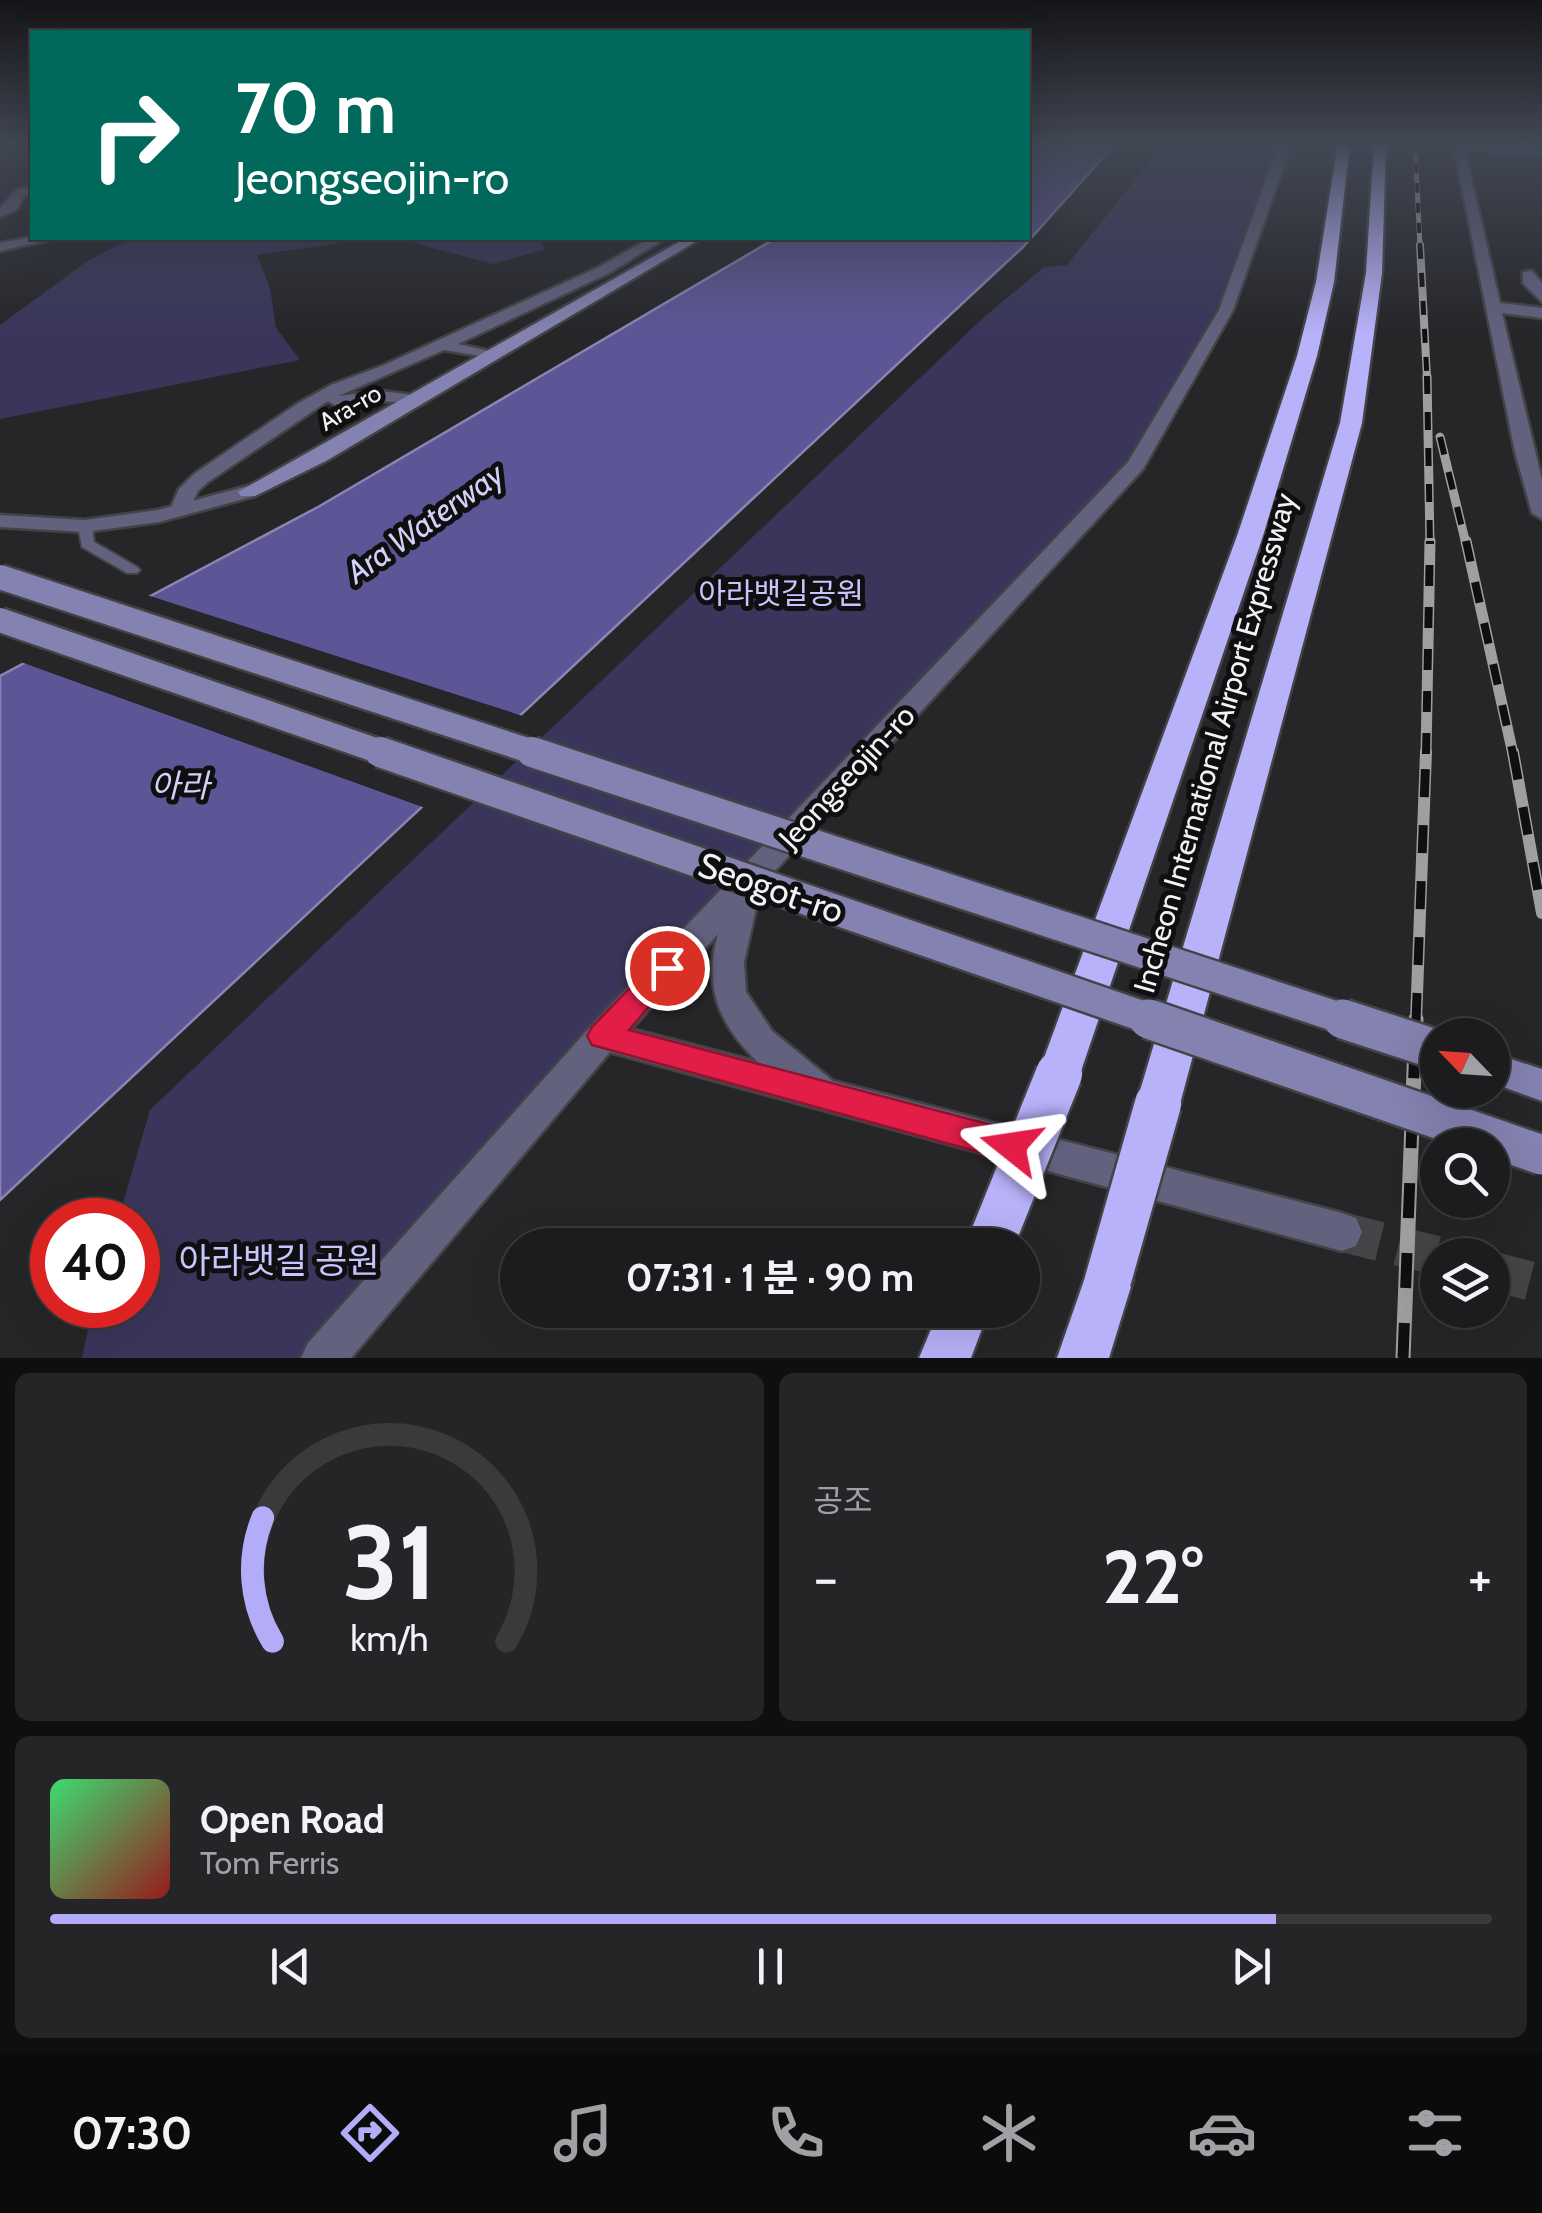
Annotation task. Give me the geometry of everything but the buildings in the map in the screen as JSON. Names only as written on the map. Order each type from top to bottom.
[{"type":"highway","name":"Incheon International Airport Expressway","points":[[997,1228],[1059,1074],[1250,536],[1308,356],[1325,282],[1335,206]]},
{"type":"highway","name":"Incheon International Airport Expressway","points":[[1083,1358],[1351,423],[1374,272],[1377,206]]},
{"type":"highway","points":[[944,1358],[956,1328]]},
{"type":"main road","name":"Ara-ro","points":[[248,492],[320,457],[688,241]]},
{"type":"main road","name":"Seogot-ro","points":[[0,577],[1420,1044]]},
{"type":"main road","name":"Seogot-ro","points":[[0,620],[1542,1155]]},
{"type":"main road","points":[[1510,1074],[1542,1084]]},
{"type":"street","name":"Jeongseojin-ro","points":[[323,1358],[603,1036],[1136,466],[1226,310],[1264,206]]},
{"type":"street","points":[[1471,206],[1524,452],[1542,513]]},
{"type":"street","points":[[0,222],[16,223]]},
{"type":"street","points":[[0,247],[39,240]]},
{"type":"street","points":[[180,510],[189,489],[201,478],[311,404],[586,279],[648,240]]},
{"type":"street","points":[[1532,274],[1528,275],[1530,283],[1538,286],[1542,298]]},
{"type":"street","points":[[1493,307],[1542,313]]},
{"type":"street","points":[[437,344],[492,356]]},
{"type":"street","points":[[311,404],[380,396],[417,400]]},
{"type":"street","name":"Ara-ro","points":[[0,521],[85,526],[180,510],[248,492]]},
{"type":"street","points":[[748,883],[727,970],[729,997],[753,1034],[826,1098]]},
{"type":"street","points":[[603,1036],[1342,1232]]},
{"type":"lane","points":[[85,526],[86,544],[132,570]]},
{"type":"green space","points":[[1114,206],[1264,206],[1226,310],[1136,465],[320,1358],[82,1358],[88,1328],[160,1328],[160,1198],[124,1198],[150,1110],[983,318],[1044,267],[1067,265]]},
{"type":"green space","points":[[128,240],[359,240],[257,255],[270,288],[276,328],[300,360],[0,419],[0,325],[89,260]]},
{"type":"green space","points":[[403,240],[541,240],[545,249],[493,264]]},
{"type":"water","name":"아라","points":[[1030,206],[1059,206],[1030,239]]},
{"type":"water","name":"아라","points":[[773,240],[1029,240],[0,1200],[0,676],[318,507]]},
{"type":"pier","points":[[144,594],[526,717],[428,809],[18,661]]},
{"type":"tunnel","points":[[1342,1232],[1420,1252]]},
{"type":"tunnel","points":[[1510,1276],[1542,1284]]},
{"type":"railway","points":[[1418,206],[1420,247]]},
{"type":"railway","points":[[1420,245],[1427,378]]},
{"type":"railway","points":[[1427,376],[1430,542]]},
{"type":"railway","points":[[1440,437],[1466,544]]},
{"type":"railway","points":[[1466,541],[1513,754]]},
{"type":"railway","points":[[1426,754],[1430,542]]},
{"type":"railway","points":[[1416,1021],[1426,752]]},
{"type":"railway","points":[[1513,752],[1542,913]]},
{"type":"railway","points":[[1403,1358],[1416,1019]]},
{"type":"route","points":[[667,968],[603,1036],[1011,1146]]},
{"type":"water label","name":"Ara Waterway","points":[[425,523]]},
{"type":"park label","name":"아라뱃길공원","points":[[781,594]]},
{"type":"park label","name":"아라뱃길 공원","points":[[279,1261]]}]
